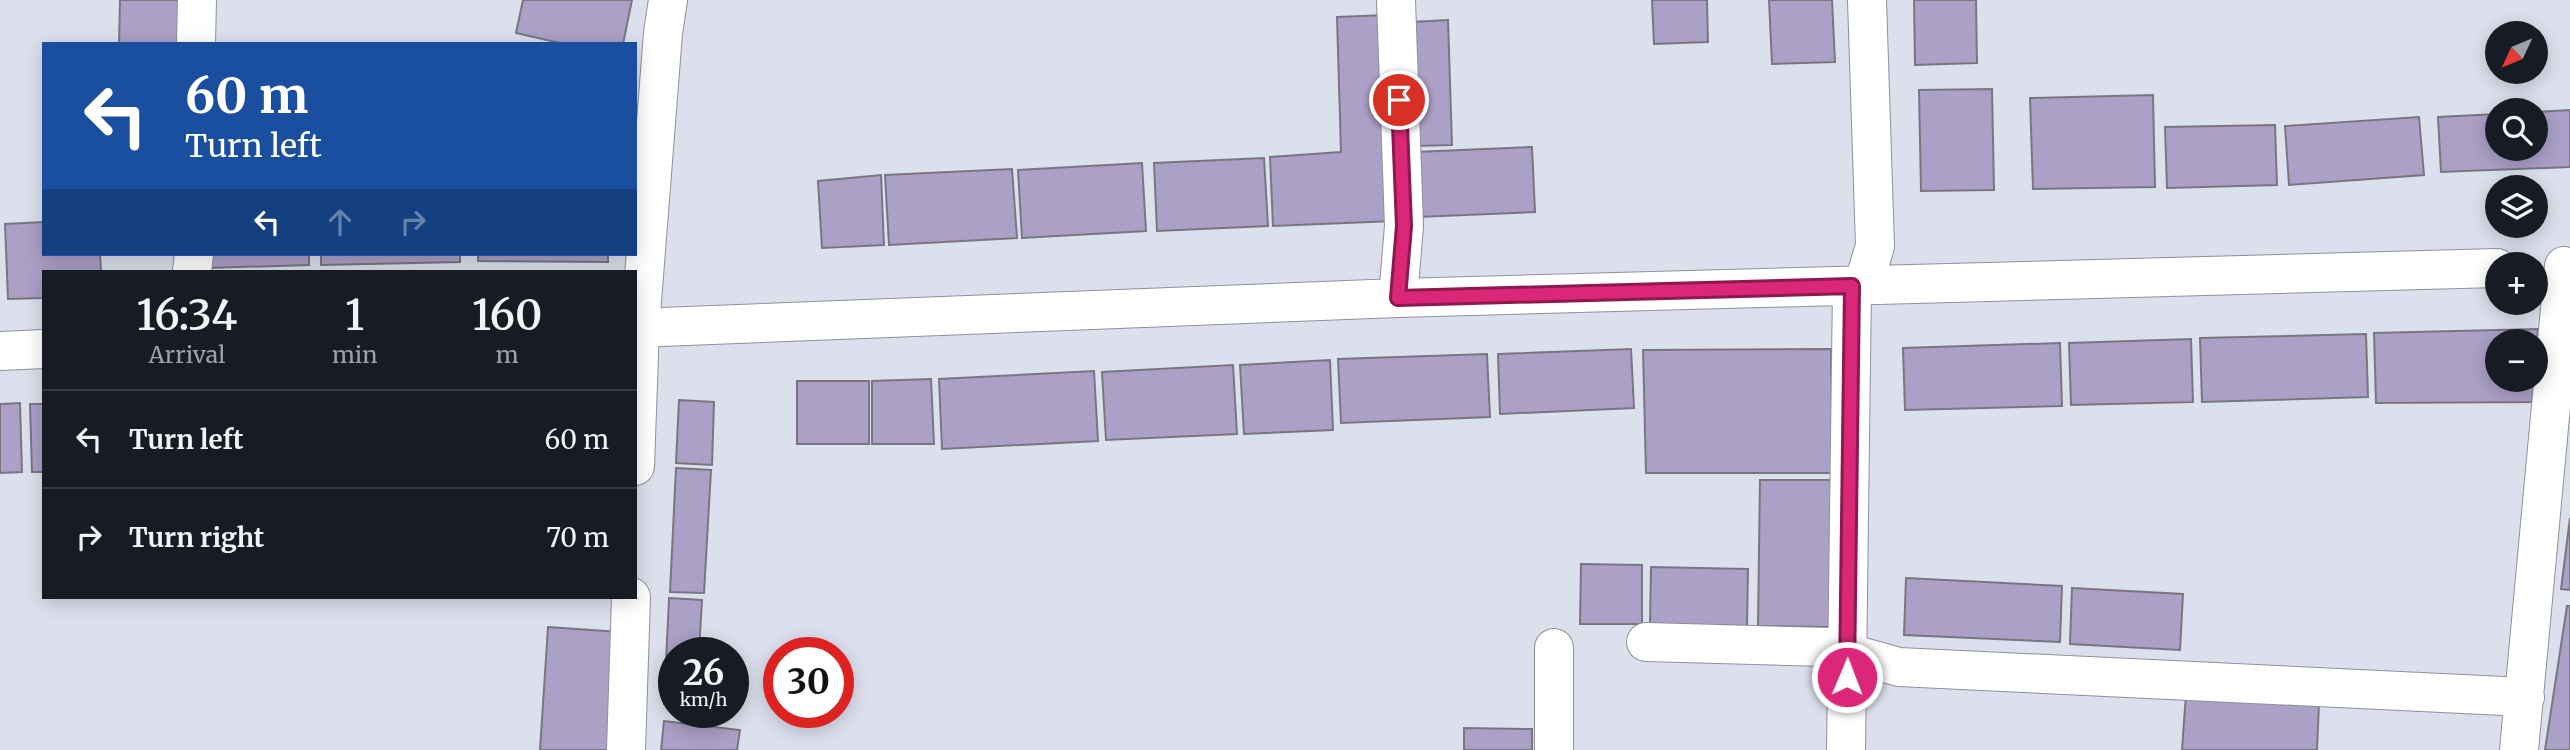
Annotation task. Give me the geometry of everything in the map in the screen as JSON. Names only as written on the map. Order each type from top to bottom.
[{"type":"street","points":[[196,42],[197,0]]},
{"type":"street","points":[[637,374],[638,328],[668,0]]},
{"type":"street","points":[[1396,0],[1404,226],[1398,298]]},
{"type":"street","points":[[1846,750],[1858,286],[1875,246],[1867,0]]},
{"type":"street","points":[[2519,750],[2557,266]]},
{"type":"street","points":[[638,328],[1398,298],[2485,268]]},
{"type":"street","points":[[0,351],[42,349]]},
{"type":"street","points":[[626,750],[631,599]]},
{"type":"street","points":[[1646,642],[1828,647],[1899,667],[2525,697]]},
{"type":"street","points":[[1554,648],[1554,750]]},
{"type":"building","points":[[120,0],[188,0],[187,42],[119,42]]},
{"type":"building","points":[[523,0],[632,0],[623,42],[555,42],[516,33]]},
{"type":"building","points":[[1652,0],[1707,0],[1708,42],[1654,44]]},
{"type":"building","points":[[1769,0],[1832,0],[1835,62],[1772,64]]},
{"type":"building","points":[[1914,0],[1976,0],[1977,63],[1915,65]]},
{"type":"building","points":[[1387,15],[1394,221],[1273,226],[1270,157],[1341,152],[1337,17]]},
{"type":"building","points":[[1448,20],[1452,145],[1415,146],[1411,22]]},
{"type":"building","points":[[1992,89],[1994,190],[1921,191],[1919,90]]},
{"type":"building","points":[[2153,95],[2155,187],[2033,189],[2030,98]]},
{"type":"building","points":[[2570,110],[2570,167],[2441,172],[2438,117],[2485,115],[2485,161],[2548,161],[2548,111]]},
{"type":"building","points":[[2419,117],[2424,175],[2289,185],[2285,126]]},
{"type":"building","points":[[2275,125],[2277,185],[2167,188],[2165,127]]},
{"type":"building","points":[[1532,147],[1535,212],[1418,217],[1415,152]]},
{"type":"building","points":[[1264,158],[1268,226],[1157,231],[1154,163]]},
{"type":"building","points":[[1142,163],[1146,231],[1022,238],[1018,170]]},
{"type":"building","points":[[1012,169],[1017,238],[889,245],[885,175]]},
{"type":"building","points":[[881,175],[884,245],[822,248],[818,181]]},
{"type":"building","points":[[42,222],[42,256],[100,256],[101,270],[42,270],[42,298],[8,299],[5,224]]},
{"type":"building","points":[[207,256],[309,256],[309,265],[208,268]]},
{"type":"building","points":[[321,256],[460,256],[460,262],[321,265]]},
{"type":"building","points":[[478,256],[608,256],[608,262],[478,261]]},
{"type":"building","points":[[2485,330],[2485,392],[2533,392],[2532,402],[2376,403],[2374,333]]},
{"type":"building","points":[[2366,334],[2368,397],[2202,402],[2200,338]]},
{"type":"building","points":[[2191,339],[2193,402],[2071,405],[2069,343]]},
{"type":"building","points":[[2060,343],[2062,406],[1905,410],[1903,348]]},
{"type":"building","points":[[1631,349],[1634,408],[1500,414],[1498,354]]},
{"type":"building","points":[[1831,349],[1833,473],[1646,473],[1643,350]]},
{"type":"building","points":[[1487,354],[1490,417],[1341,423],[1338,359]]},
{"type":"building","points":[[1330,360],[1333,430],[1244,434],[1240,365]]},
{"type":"building","points":[[1233,365],[1237,434],[1106,440],[1102,372]]},
{"type":"building","points":[[1094,371],[1098,441],[942,449],[939,379]]},
{"type":"building","points":[[931,379],[934,444],[872,444],[872,381]]},
{"type":"building","points":[[797,381],[869,381],[869,444],[797,444]]},
{"type":"building","points":[[679,400],[714,402],[712,465],[676,463]]},
{"type":"building","points":[[20,403],[22,472],[0,473],[0,404]]},
{"type":"building","points":[[30,404],[42,404],[42,472],[32,472]]},
{"type":"building","points":[[676,468],[711,470],[704,593],[670,592]]},
{"type":"building","points":[[1760,480],[1832,480],[1833,627],[1758,626]]},
{"type":"building","points":[[2570,518],[2570,590],[2561,589]]},
{"type":"building","points":[[1581,564],[1642,565],[1642,624],[1580,624]]},
{"type":"building","points":[[1651,567],[1748,569],[1747,626],[1650,624]]},
{"type":"building","points":[[1906,578],[2062,586],[2060,642],[1904,635]]},
{"type":"building","points":[[2072,588],[2183,594],[2180,650],[2070,644]]},
{"type":"building","points":[[669,598],[702,600],[700,637],[667,637]]},
{"type":"building","points":[[2567,606],[2570,606],[2570,750],[2545,750]]},
{"type":"building","points":[[548,627],[619,632],[608,750],[540,750]]},
{"type":"building","points":[[2186,694],[2319,703],[2317,750],[2182,750]]},
{"type":"building","points":[[663,728],[740,730],[737,750],[661,750]]},
{"type":"building","points":[[1464,728],[1532,729],[1532,750],[1464,750]]},
{"type":"route","points":[[1399,100],[1404,226],[1398,298],[1852,286],[1847,677]]}]
